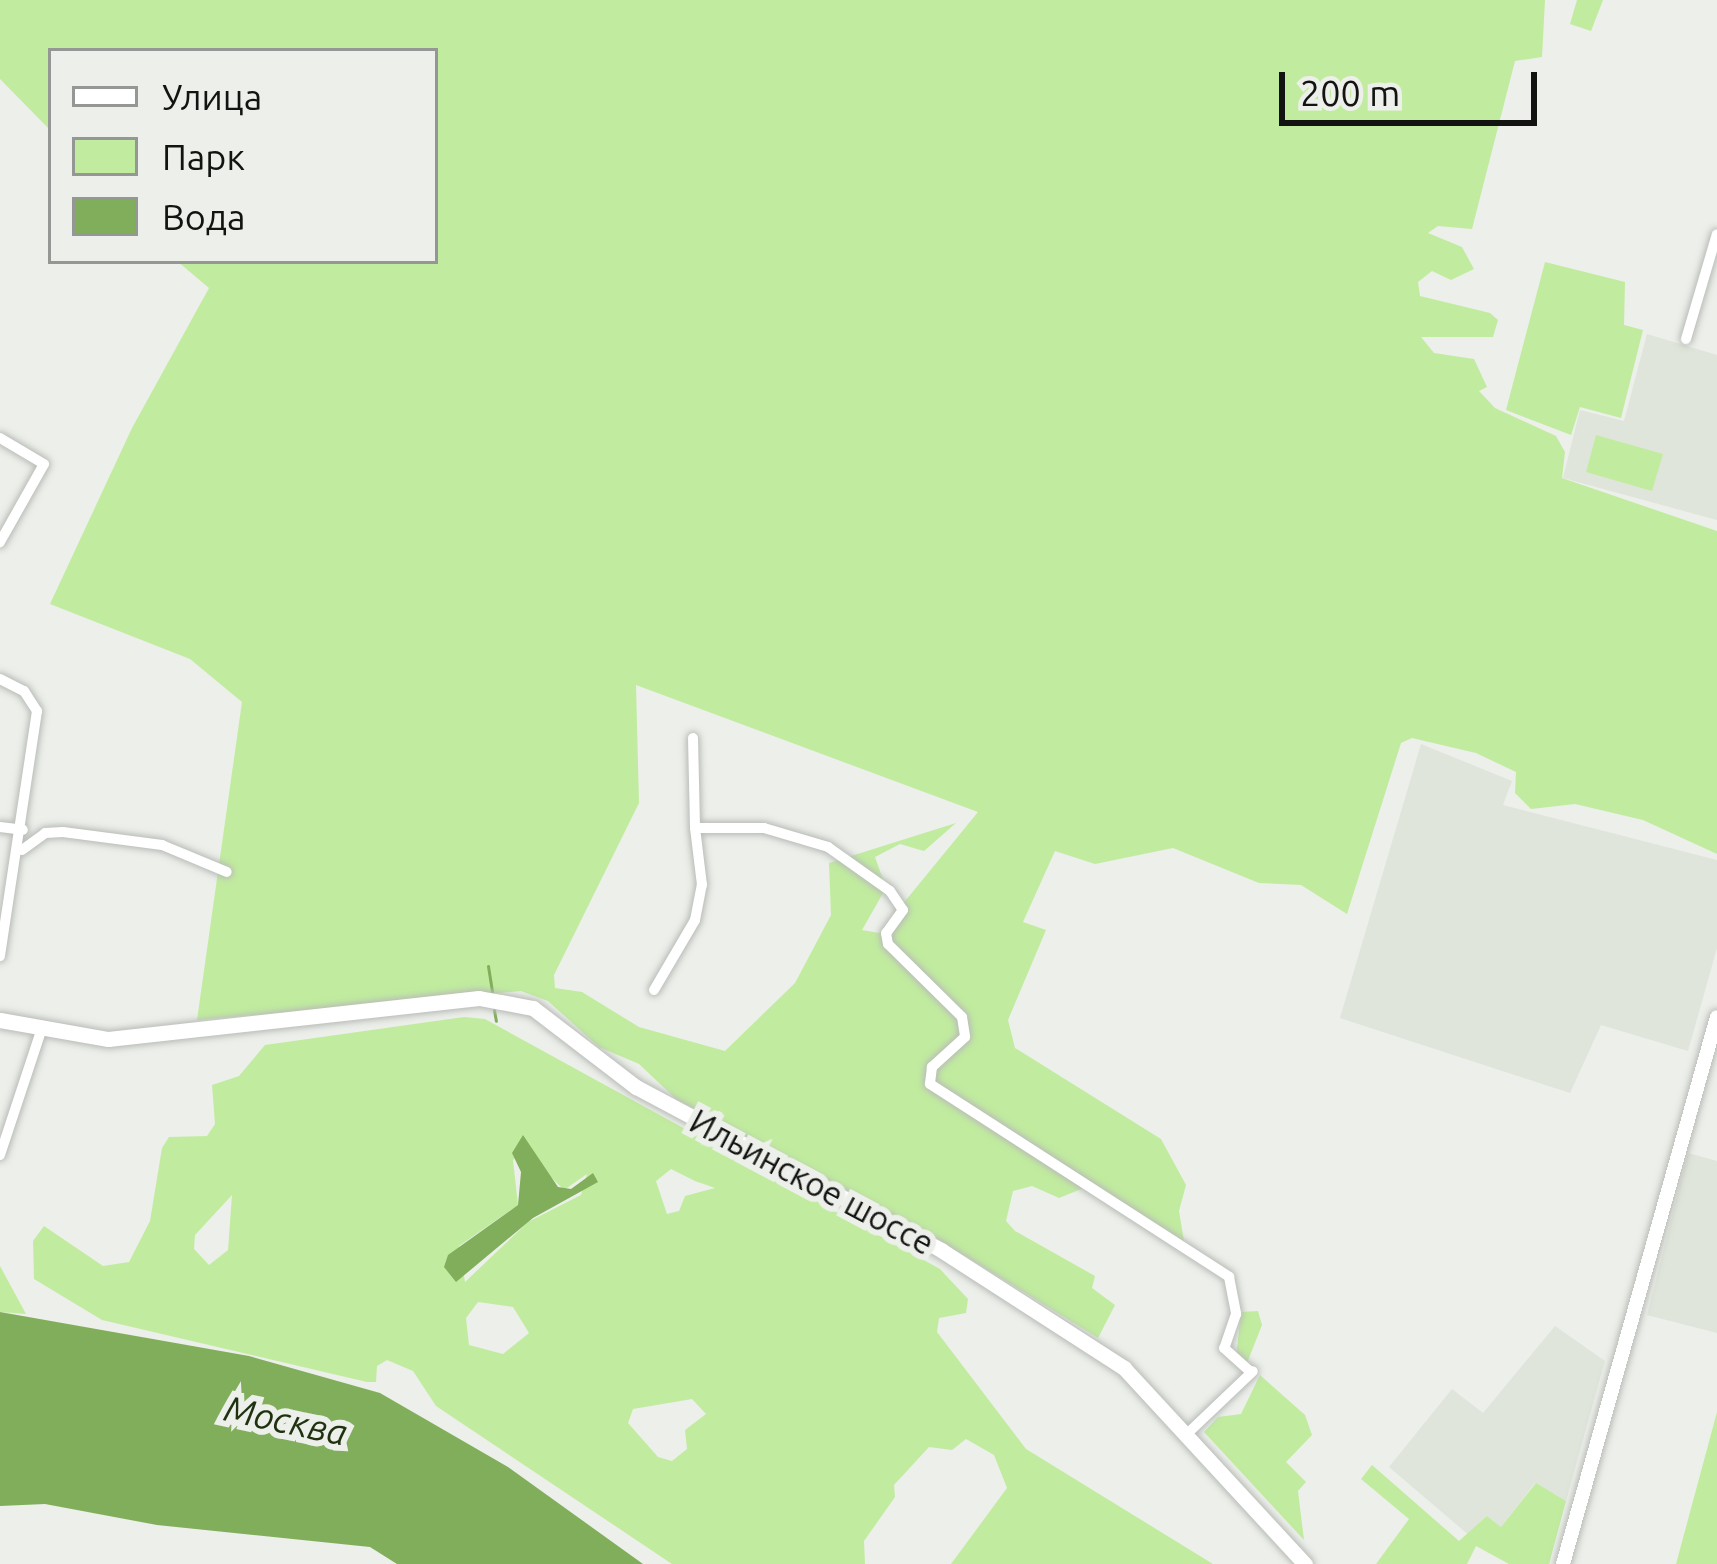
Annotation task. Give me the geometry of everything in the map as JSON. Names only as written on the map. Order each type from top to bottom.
[{"type":"main road","name":"Ильинское шоссе","points":[[0,1020],[108,1040],[479,998],[533,1008],[636,1087],[941,1250],[1124,1368],[1189,1432],[1305,1564]]},
{"type":"street","points":[[1686,339],[1717,234]]},
{"type":"street","points":[[0,438],[44,464],[0,542]]},
{"type":"street","points":[[0,680],[24,691],[37,711],[20,853],[0,956]]},
{"type":"street","points":[[654,990],[695,920],[702,885],[693,738]]},
{"type":"street","points":[[0,826],[23,830]]},
{"type":"street","points":[[695,828],[764,828],[828,847],[890,891],[903,910],[886,934],[888,944],[962,1017],[965,1037],[932,1067],[929,1084],[1229,1277],[1236,1313],[1224,1348],[1254,1370],[1189,1432]]},
{"type":"street","points":[[20,853],[45,833],[63,832],[162,845],[227,872]]},
{"type":"street","points":[[1563,1564],[1717,1017]]},
{"type":"street","points":[[0,1155],[41,1031]]},
{"type":"shaded area","points":[[1647,334],[1717,355],[1717,520],[1563,478],[1580,410],[1624,421]]},
{"type":"shaded area","points":[[1421,744],[1512,781],[1503,805],[1717,860],[1717,948],[1688,1051],[1601,1025],[1570,1093],[1340,1018]]},
{"type":"shaded area","points":[[1688,1153],[1717,1161],[1717,1333],[1647,1315]]},
{"type":"shaded area","points":[[1555,1326],[1605,1361],[1566,1501],[1535,1483],[1501,1527],[1487,1516],[1470,1536],[1389,1467],[1452,1389],[1483,1413]]},
{"type":"green space","points":[[0,0],[1545,0],[1542,57],[1515,61],[1472,229],[1438,226],[1428,233],[1462,247],[1474,269],[1451,280],[1432,271],[1418,282],[1420,296],[1490,313],[1498,320],[1493,337],[1421,337],[1434,353],[1474,359],[1487,387],[1479,391],[1495,408],[1556,436],[1565,452],[1562,478],[1717,531],[1717,854],[1643,820],[1575,804],[1531,809],[1515,793],[1516,772],[1476,753],[1412,738],[1401,743],[1347,914],[1301,885],[1259,883],[1173,848],[1095,864],[1055,851],[1023,922],[1046,930],[1008,1020],[1015,1048],[1161,1139],[1186,1185],[1179,1211],[1184,1241],[1091,1185],[1059,1198],[1032,1186],[1013,1191],[1006,1221],[1015,1231],[1095,1276],[1092,1288],[1115,1305],[1098,1338],[941,1241],[676,1099],[639,1064],[599,1047],[548,1001],[521,991],[197,1020],[242,702],[190,659],[50,604],[132,428],[209,288],[181,264],[438,264],[438,48],[48,48],[48,128],[0,79]],"holes":[[[636,685],[978,812],[879,933],[862,930],[886,888],[875,857],[900,844],[924,851],[956,823],[829,863],[831,915],[795,983],[725,1051],[639,1027],[582,992],[555,988],[554,975],[639,803]]]},
{"type":"green space","points":[[1577,0],[1603,0],[1591,31],[1570,24]]},
{"type":"green space","points":[[1545,262],[1625,282],[1624,325],[1643,330],[1621,418],[1580,407],[1571,435],[1506,410]]},
{"type":"green space","points":[[1596,435],[1663,454],[1652,491],[1586,472]]},
{"type":"green space","points":[[464,1017],[485,1019],[940,1269],[968,1299],[966,1313],[939,1318],[937,1332],[1026,1449],[1213,1564],[951,1564],[1007,1488],[994,1455],[966,1439],[952,1450],[929,1447],[894,1485],[895,1497],[864,1541],[865,1564],[672,1564],[436,1406],[413,1371],[387,1360],[377,1366],[376,1382],[367,1382],[102,1320],[34,1279],[33,1241],[44,1226],[103,1266],[129,1262],[150,1221],[162,1148],[169,1137],[207,1136],[215,1124],[212,1085],[239,1076],[265,1045]],"holes":[[[530,1145],[532,1158],[564,1190],[587,1174],[581,1195],[528,1222],[465,1282],[459,1246],[518,1205],[513,1160]],[[671,1169],[715,1188],[685,1196],[679,1211],[667,1214],[656,1181]],[[232,1195],[228,1250],[209,1265],[194,1249],[195,1235]],[[478,1302],[513,1307],[529,1333],[503,1354],[469,1345],[466,1318]],[[692,1399],[706,1414],[685,1430],[687,1449],[672,1461],[658,1457],[628,1423],[633,1409]]]},
{"type":"green space","points":[[0,1266],[26,1314],[0,1312]]},
{"type":"green space","points":[[1258,1311],[1262,1325],[1247,1363],[1236,1357],[1241,1312]]},
{"type":"green space","points":[[1260,1375],[1305,1415],[1312,1435],[1286,1462],[1306,1482],[1298,1491],[1304,1540],[1204,1432],[1218,1417],[1241,1414]]},
{"type":"green space","points":[[1717,1412],[1717,1564],[1676,1564]]},
{"type":"green space","points":[[1372,1465],[1459,1541],[1487,1516],[1501,1527],[1536,1483],[1566,1501],[1549,1564],[1509,1564],[1476,1546],[1467,1564],[1376,1564],[1409,1519],[1361,1479]]},
{"type":"water","points":[[523,1135],[558,1187],[571,1189],[593,1173],[598,1182],[533,1218],[456,1282],[444,1267],[448,1255],[518,1205],[521,1172],[512,1153]]},
{"type":"water","name":"Москва","points":[[0,1312],[249,1356],[380,1393],[508,1467],[643,1564],[397,1564],[370,1547],[157,1525],[45,1504],[0,1506]]},
{"type":"waterway","points":[[488,966],[492,992]]},
{"type":"waterway","points":[[494,1010],[496,1021]]}]
